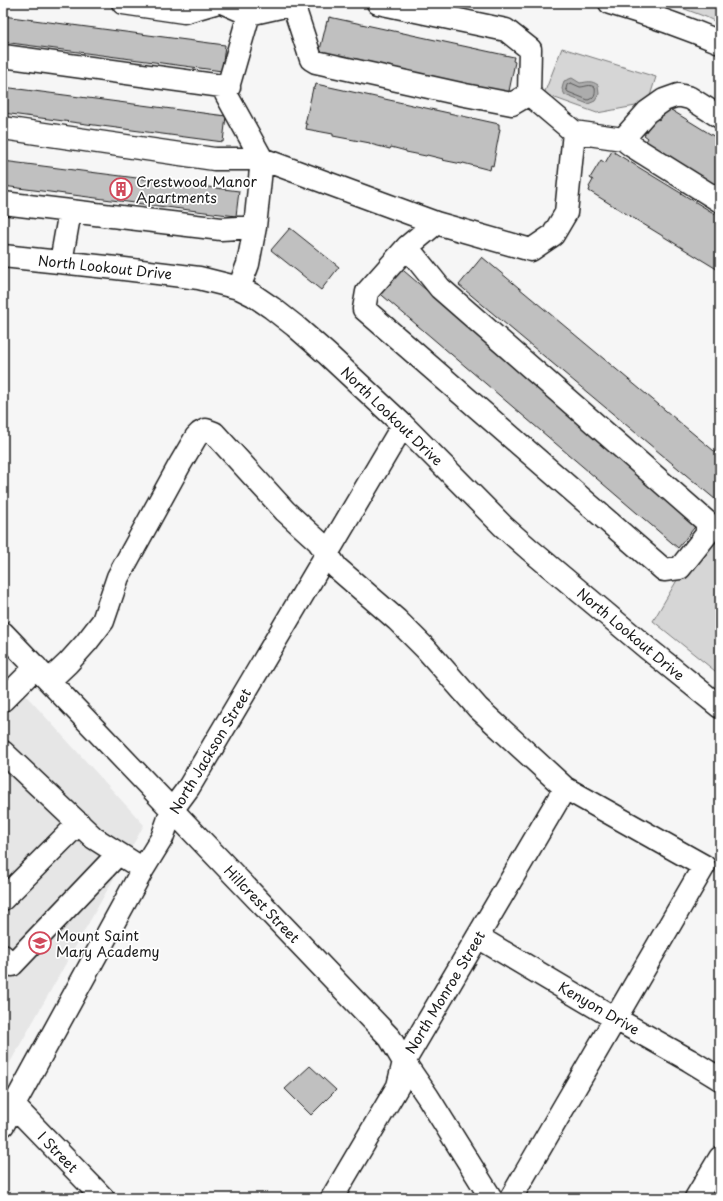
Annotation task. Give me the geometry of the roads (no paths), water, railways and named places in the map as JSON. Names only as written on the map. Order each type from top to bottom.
[{"type":"street","points":[[123,3],[184,12],[215,3]]},
{"type":"street","points":[[224,3],[249,14],[296,4],[311,59],[316,62],[465,96],[512,104],[529,94]]},
{"type":"street","points":[[378,3],[506,30],[530,48],[529,94]]},
{"type":"street","points":[[610,3],[683,27],[720,42]]},
{"type":"street","points":[[239,288],[248,264],[255,227],[262,159],[226,94],[249,14]]},
{"type":"street","points":[[3,56],[228,87]]},
{"type":"street","points":[[529,94],[574,132],[623,139],[720,201]]},
{"type":"street","points":[[623,139],[647,112],[664,100],[678,95],[690,98],[720,117]]},
{"type":"street","points":[[3,128],[214,159],[262,159],[436,223],[531,250],[553,235],[566,213],[574,132]]},
{"type":"street","points":[[3,203],[221,229],[255,227]]},
{"type":"street","points":[[61,262],[70,211]]},
{"type":"street","points":[[407,247],[440,288],[707,522],[707,534],[680,568],[664,570],[364,309],[367,292],[407,247],[436,223]]},
{"type":"street","name":"North Lookout Drive","points":[[3,256],[199,278],[239,288],[253,295],[295,326],[403,425],[502,526],[528,549],[720,707]]},
{"type":"street","name":"North Jackson Street","points":[[3,1125],[143,869],[162,838],[172,810],[189,787],[403,425]]},
{"type":"street","points":[[3,700],[43,674],[68,663],[103,621],[118,577],[196,437],[206,430],[214,433],[285,511],[318,541],[337,568],[397,620],[426,649],[478,708],[565,788],[704,866],[511,1198]]},
{"type":"street","name":"Hillcrest Street","points":[[3,633],[390,1038],[491,1198]]},
{"type":"street","points":[[3,752],[94,838],[143,869]]},
{"type":"street","name":"North Monroe Street","points":[[332,1198],[398,1086],[404,1062],[565,788]]},
{"type":"street","points":[[3,899],[79,823]]},
{"type":"street","points":[[3,956],[12,965],[118,854]]},
{"type":"street","name":"Kenyon Drive","points":[[478,937],[720,1079]]},
{"type":"street","name":"I Street","points":[[14,1106],[103,1198]]},
{"type":"street","points":[[696,1198],[720,1158]]},
{"type":"water","points":[[572,78],[580,83],[591,82],[598,85],[599,94],[595,101],[588,104],[565,95],[562,89],[564,81]]},
{"type":"place","name":"Crestwood Manor Apartments","points":[[121,189]]},
{"type":"place","name":"Mount Saint Mary Academy","points":[[40,943]]}]
